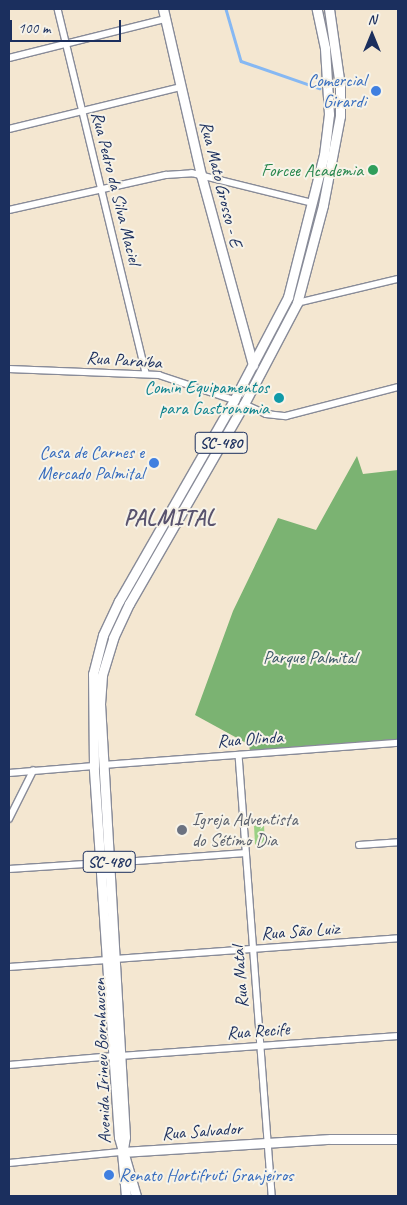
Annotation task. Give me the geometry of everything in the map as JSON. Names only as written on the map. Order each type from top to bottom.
[{"type":"main road","name":"Rua Mato Grosso - E","points":[[163,9],[201,175],[252,365]]},
{"type":"main road","name":"Avenida Irineu Bornhausen","points":[[122,1152],[119,1137],[117,1056],[99,766],[92,690],[103,636],[141,559],[234,400],[288,297],[313,203],[327,135],[330,86],[317,9]]},
{"type":"main road","name":"Avenida Irineu Bornhausen","points":[[99,766],[100,690],[113,638],[133,597],[262,372],[297,303],[323,205],[340,116],[340,86],[328,9]]},
{"type":"main road","points":[[313,203],[323,205]]},
{"type":"main road","points":[[252,365],[262,372]]},
{"type":"main road","name":"Rua Salvador","points":[[122,1152],[268,1143],[398,1139]]},
{"type":"main road","points":[[122,1152],[126,1196]]},
{"type":"main road","name":"SC-480","points":[[122,1152],[136,1196]]},
{"type":"street","name":"Rua Pedro da Silva Maciel","points":[[58,9],[146,373]]},
{"type":"street","points":[[9,58],[166,19]]},
{"type":"street","points":[[9,129],[181,87]]},
{"type":"street","points":[[9,210],[166,175],[201,175],[313,203]]},
{"type":"street","points":[[297,303],[398,279]]},
{"type":"street","name":"Rua Paraíba","points":[[9,369],[146,373],[234,400]]},
{"type":"street","points":[[244,404],[266,414],[286,416],[398,386]]},
{"type":"street","name":"Rua Olinda","points":[[9,773],[398,743]]},
{"type":"street","name":"Rua Natal","points":[[239,755],[272,1196]]},
{"type":"street","points":[[9,819],[33,771]]},
{"type":"street","points":[[359,845],[398,842]]},
{"type":"street","points":[[9,869],[246,853]]},
{"type":"street","name":"Rua São Luiz","points":[[9,966],[253,950],[398,938]]},
{"type":"street","name":"Rua Recife","points":[[9,1065],[398,1036]]},
{"type":"street","name":"Rua Salvador","points":[[9,1164],[122,1152]]},
{"type":"green space","name":"Parque Palmital","points":[[357,456],[363,474],[398,470],[398,739],[250,750],[248,744],[195,715],[233,611],[278,518],[316,530]]},
{"type":"green space","points":[[264,825],[265,844],[255,844],[254,826]]},
{"type":"waterway","points":[[226,9],[241,61],[319,88]]},
{"type":"place","name":"Comercial Girardi","points":[[376,91]]},
{"type":"place","name":"Forcee Academia","points":[[373,170]]},
{"type":"place","name":"Comin Equipamentos para Gastronomia","points":[[279,398]]},
{"type":"place","name":"Casa de Carnes e Mercado Palmital","points":[[154,463]]},
{"type":"place","name":"Igreja Adventista do Sétimo Dia","points":[[182,830]]},
{"type":"place","name":"Renato Hortifruti Granjeiros","points":[[109,1175]]},
{"type":"district","name":"PALMITAL","points":[[170,519]]}]
